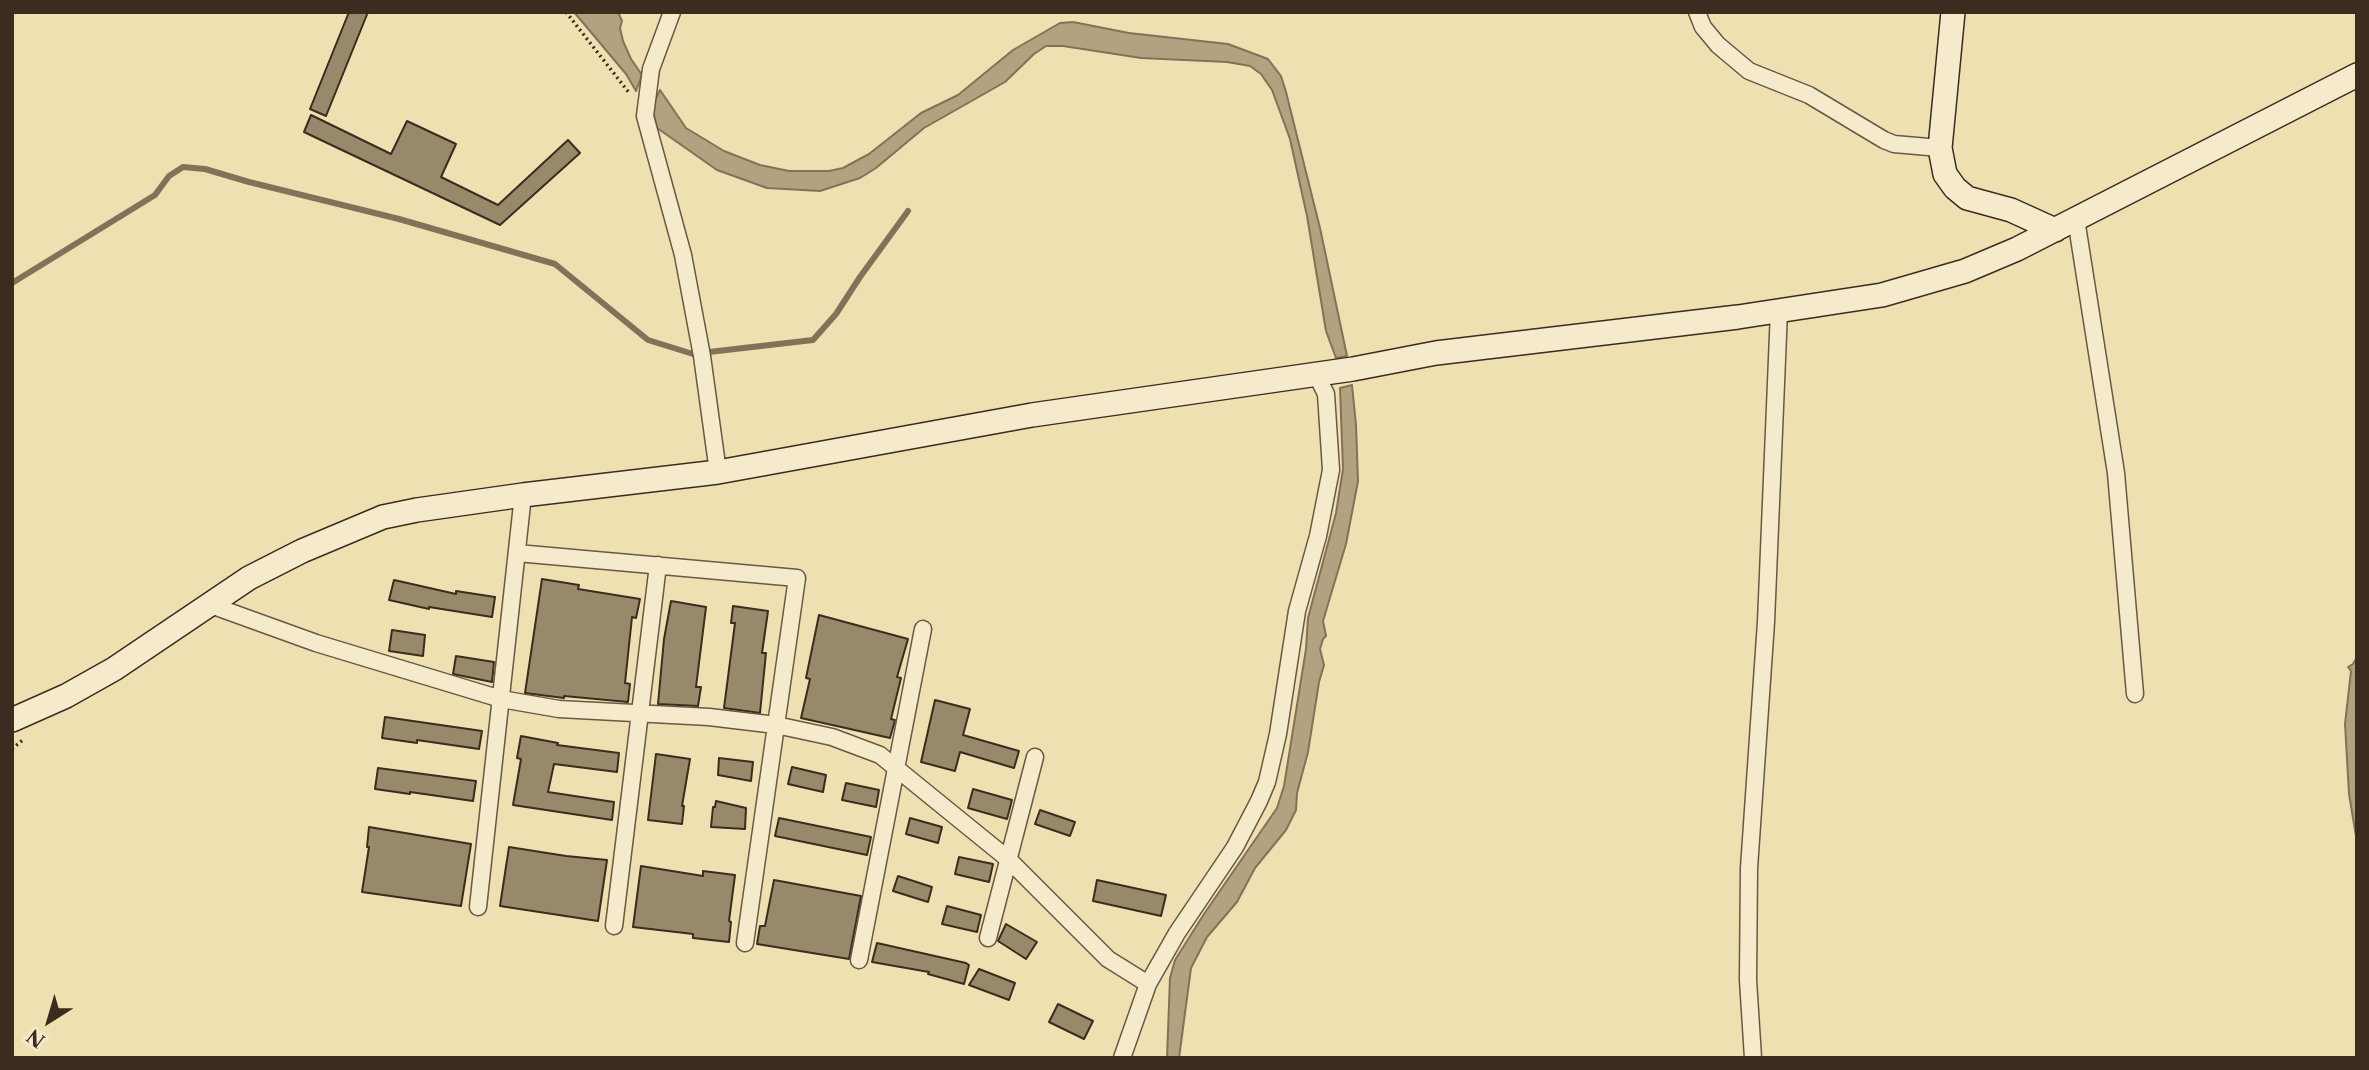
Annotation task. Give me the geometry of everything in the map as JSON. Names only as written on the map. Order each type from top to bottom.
[{"type":"street","points":[[672,12],[651,69],[645,116],[683,256],[702,356],[718,471]]},
{"type":"street","points":[[1697,12],[1703,27],[1718,46],[1749,71],[1809,95],[1884,140],[1894,144],[1940,148]]},
{"type":"street","points":[[1953,12],[1940,148],[1945,174],[1967,198],[2011,210],[2056,230]]},
{"type":"street","points":[[12,720],[66,696],[114,669],[249,578],[302,551],[372,521],[417,510],[718,471],[1032,415],[1353,369],[1482,347],[1857,300],[1965,271],[2056,230],[2357,75]]},
{"type":"street","points":[[2076,219],[2116,473],[2135,694]]},
{"type":"street","points":[[1753,1058],[1748,980],[1749,868],[1766,622],[1779,311]]},
{"type":"street","points":[[1122,1058],[1148,984],[1177,933],[1247,825],[1270,770],[1297,611],[1318,536],[1331,470],[1322,373]]},
{"type":"street","points":[[478,907],[523,495]]},
{"type":"street","points":[[517,552],[797,578],[745,943]]},
{"type":"street","points":[[614,926],[658,565]]},
{"type":"street","points":[[208,604],[316,643],[501,699],[559,709],[709,717],[776,725],[832,737],[880,755],[1008,859],[1108,959],[1148,984]]},
{"type":"street","points":[[859,960],[923,629]]},
{"type":"street","points":[[988,938],[1035,757]]},
{"type":"path","points":[[566,12],[645,116]]},
{"type":"shaded area","points":[[574,12],[618,12],[622,21],[620,28],[623,41],[642,75],[636,91],[626,74]]},
{"type":"shaded area","points":[[1073,22],[1129,33],[1228,44],[1268,59],[1281,76],[1286,92],[1320,228],[1347,356],[1336,358],[1326,331],[1307,216],[1290,139],[1272,90],[1261,74],[1250,66],[1227,62],[1141,58],[1063,46],[1046,46],[1005,82],[924,128],[876,168],[860,178],[820,191],[767,188],[717,170],[657,128],[652,107],[660,90],[686,128],[724,151],[760,165],[789,171],[829,171],[843,168],[869,154],[921,113],[958,95],[1013,50],[1060,23]]},
{"type":"shaded area","points":[[1352,385],[1358,481],[1346,544],[1323,621],[1326,636],[1320,649],[1324,665],[1308,752],[1297,793],[1296,810],[1286,830],[1255,868],[1237,902],[1207,937],[1191,968],[1179,1058],[1167,1058],[1170,978],[1175,960],[1277,808],[1284,786],[1306,649],[1308,618],[1336,513],[1343,469],[1340,388]]},
{"type":"shaded area","points":[[2357,657],[2357,842],[2349,794],[2345,724],[2351,671],[2348,667]]},
{"type":"building","points":[[349,12],[368,12],[326,116],[310,109]]},
{"type":"building","points":[[311,115],[391,154],[407,121],[456,144],[441,177],[498,205],[568,140],[580,153],[500,225],[304,132]]},
{"type":"building","points":[[542,579],[579,585],[578,589],[640,599],[636,618],[632,617],[625,683],[630,684],[628,702],[525,693]]},
{"type":"building","points":[[394,580],[456,594],[456,591],[495,597],[492,617],[429,609],[389,600]]},
{"type":"building","points":[[671,601],[706,607],[696,687],[701,687],[698,706],[658,704],[664,639]]},
{"type":"building","points":[[733,606],[768,611],[762,653],[766,653],[760,713],[724,708],[735,623],[731,623]]},
{"type":"building","points":[[819,615],[908,639],[897,677],[901,678],[891,719],[895,720],[890,738],[801,718],[810,679],[806,678]]},
{"type":"building","points":[[392,630],[425,635],[423,656],[389,651]]},
{"type":"building","points":[[456,656],[494,662],[492,682],[453,674]]},
{"type":"building","points":[[935,700],[970,709],[963,735],[1019,751],[1014,768],[960,752],[955,771],[921,762]]},
{"type":"building","points":[[385,717],[482,731],[479,749],[382,738]]},
{"type":"building","points":[[521,736],[558,743],[557,745],[619,753],[617,772],[554,764],[548,792],[614,802],[612,820],[513,805],[521,759],[517,758]]},
{"type":"building","points":[[656,754],[690,759],[682,806],[682,824],[648,820]]},
{"type":"building","points":[[719,758],[753,762],[751,781],[718,775]]},
{"type":"building","points":[[792,767],[826,775],[823,792],[788,784]]},
{"type":"building","points":[[378,768],[476,781],[473,801],[375,789]]},
{"type":"building","points":[[846,783],[879,790],[876,807],[842,800]]},
{"type":"building","points":[[973,789],[1012,800],[1007,819],[968,808]]},
{"type":"building","points":[[716,801],[746,808],[745,829],[711,827]]},
{"type":"building","points":[[1040,810],[1075,822],[1070,836],[1035,824]]},
{"type":"building","points":[[779,818],[871,837],[867,855],[775,836]]},
{"type":"building","points":[[910,818],[942,827],[938,843],[906,834]]},
{"type":"building","points":[[369,827],[471,844],[461,906],[362,892],[369,847]]},
{"type":"building","points":[[509,847],[607,860],[598,921],[500,906]]},
{"type":"building","points":[[959,857],[993,864],[989,882],[955,874]]},
{"type":"building","points":[[641,866],[703,876],[703,871],[735,875],[729,942],[693,938],[693,934],[633,927]]},
{"type":"building","points":[[898,876],[932,887],[928,902],[893,891]]},
{"type":"building","points":[[774,880],[861,896],[849,959],[757,944],[760,926],[765,926]]},
{"type":"building","points":[[1097,880],[1166,895],[1161,916],[1093,901]]},
{"type":"building","points":[[947,906],[981,915],[977,932],[942,924]]},
{"type":"building","points":[[1006,924],[1037,942],[1026,959],[998,941]]},
{"type":"building","points":[[877,943],[966,963],[969,965],[964,984],[928,974],[929,972],[872,962]]},
{"type":"building","points":[[979,969],[1015,983],[1009,1000],[969,985]]},
{"type":"building","points":[[1058,1004],[1093,1021],[1084,1039],[1049,1022]]},
{"type":"waterway","points":[[12,283],[155,195],[169,176],[183,167],[205,169],[399,219],[555,264],[648,340],[693,354]]},
{"type":"waterway","points":[[709,352],[813,340],[836,314],[908,211]]}]
